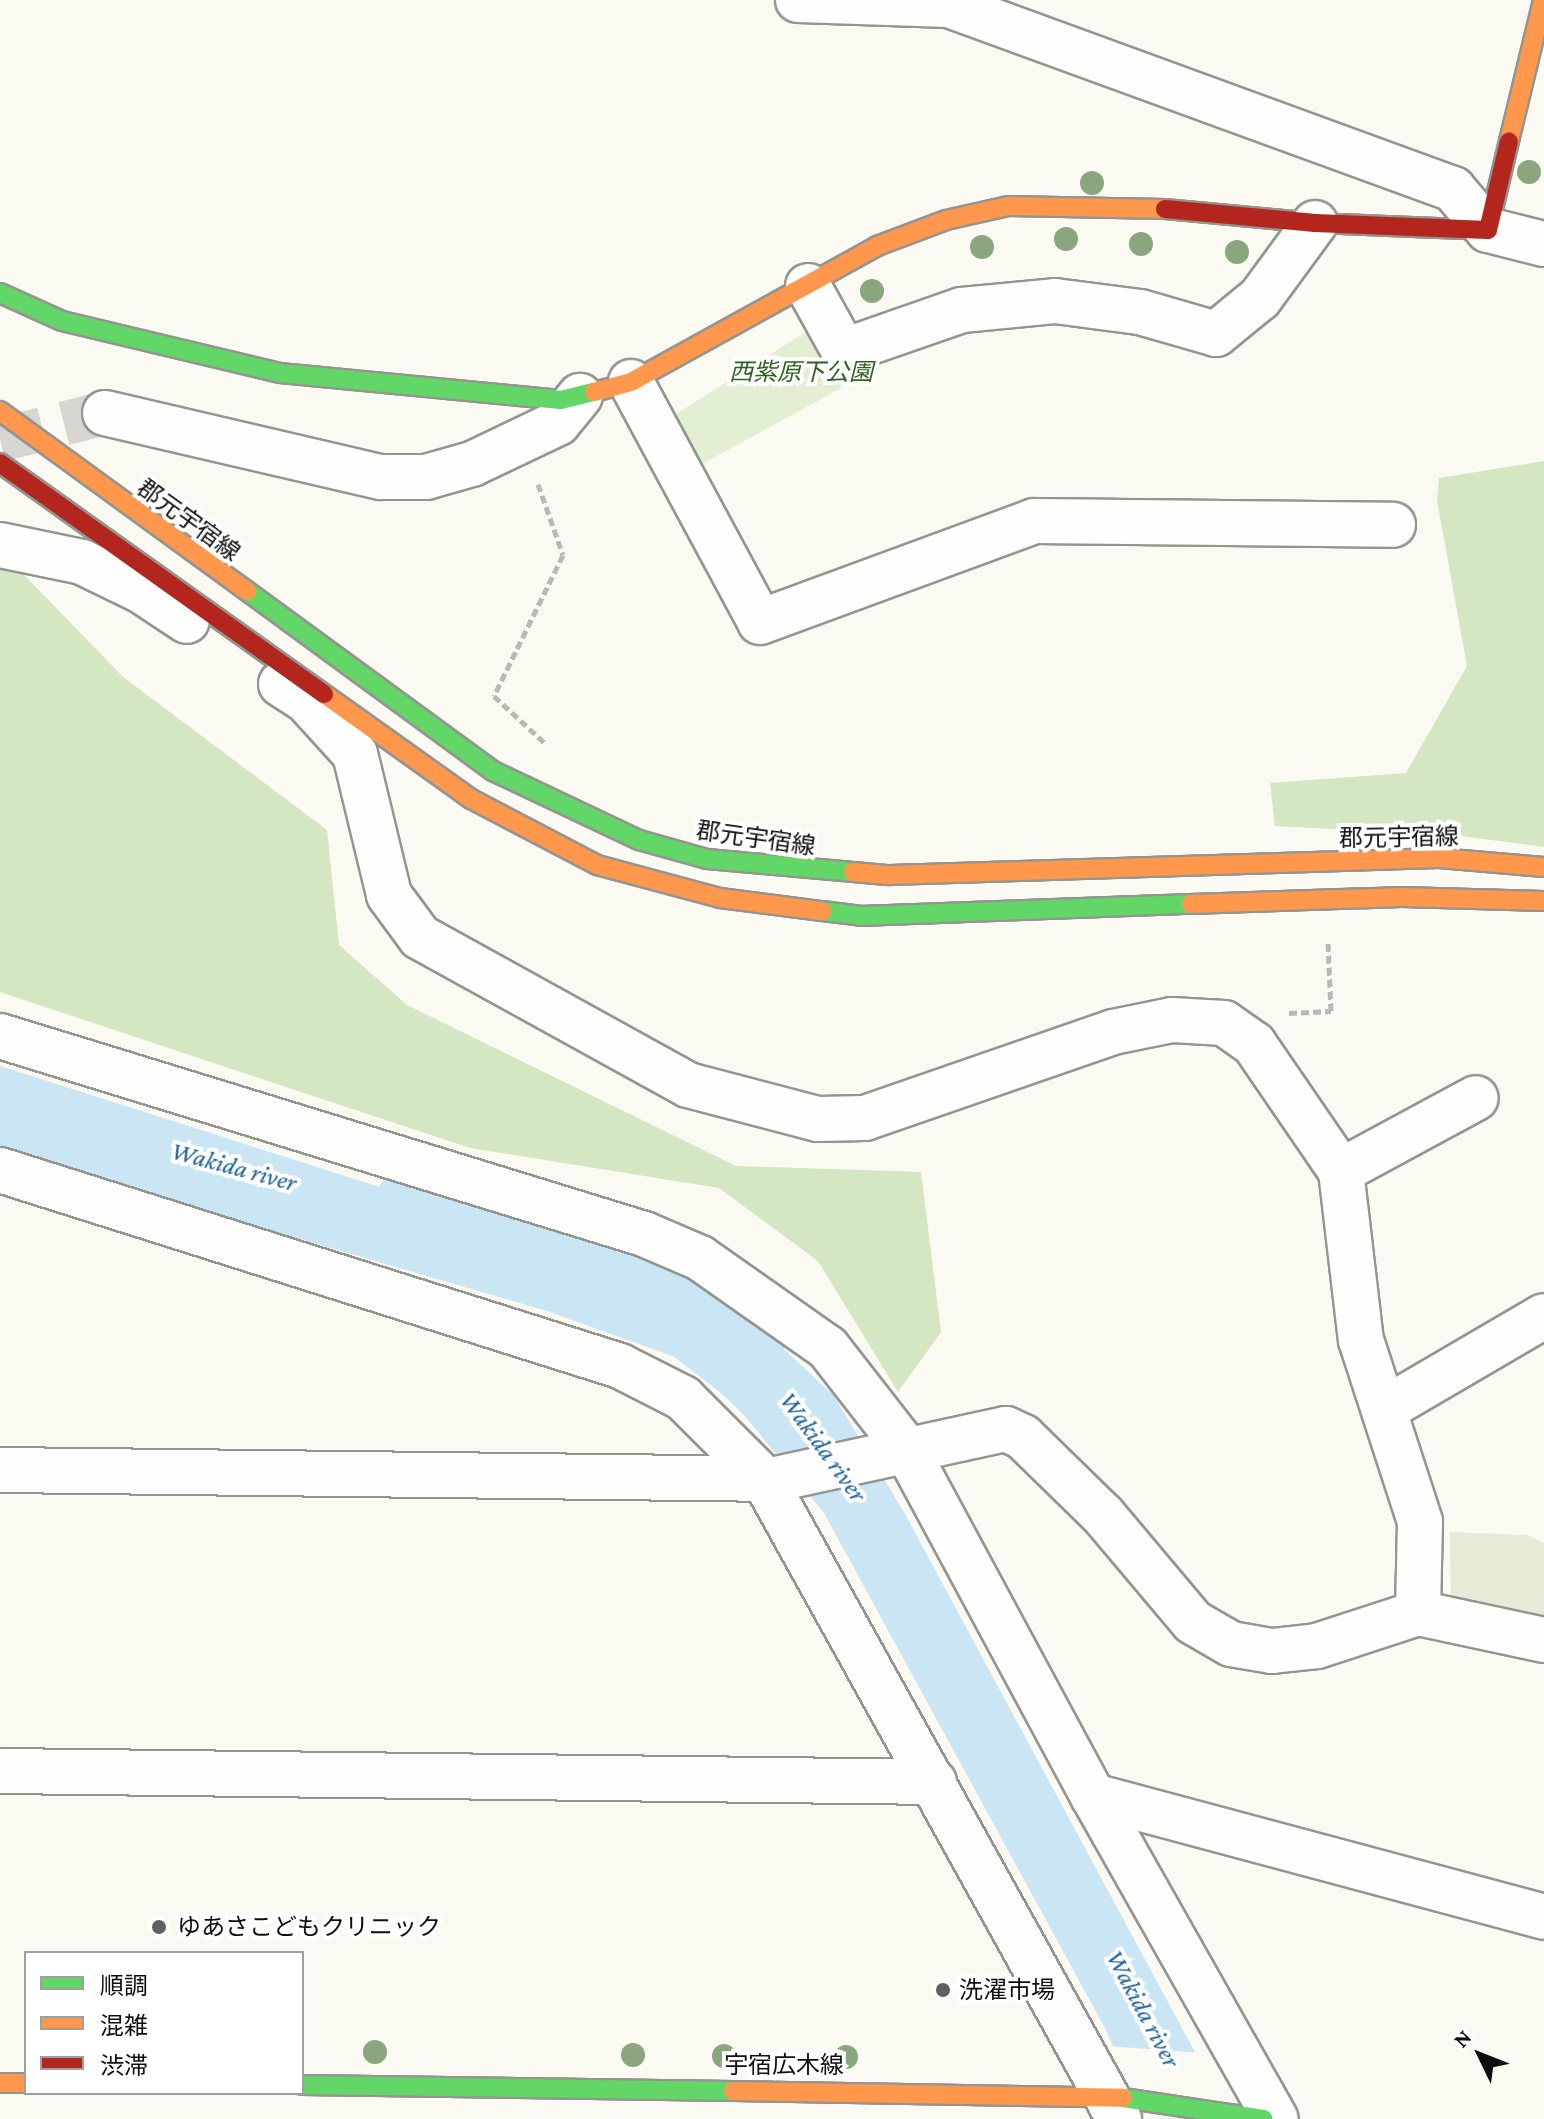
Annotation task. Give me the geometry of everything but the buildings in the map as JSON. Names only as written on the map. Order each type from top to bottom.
[{"type":"street","points":[[798,0],[950,2],[1453,189],[1488,230]]},
{"type":"street","points":[[1488,230],[1543,0]]},
{"type":"street","points":[[0,293],[62,321],[280,373],[561,400],[631,382],[877,246],[946,220],[1008,206],[1170,209],[1315,223],[1488,230],[1544,244]]},
{"type":"street","points":[[808,286],[844,351],[962,310],[1055,301],[1140,312],[1216,334],[1260,298],[1315,223]]},
{"type":"street","points":[[23,323],[62,321]]},
{"type":"street","points":[[631,382],[760,622],[1034,521],[1393,525]]},
{"type":"street","points":[[105,413],[381,477],[426,477],[523,441],[558,423],[580,396]]},
{"type":"street","name":"郡元宇宿線","points":[[0,411],[493,771],[639,840],[707,859],[790,870],[890,875],[1439,858],[1544,867]]},
{"type":"street","points":[[0,463],[471,799],[597,865],[720,898],[796,910],[876,916],[1402,897],[1544,901]]},
{"type":"street","points":[[0,545],[82,562],[140,590],[306,700],[355,754],[389,895],[420,937],[688,1085],[804,1116],[865,1118],[1113,1032],[1172,1020],[1224,1023],[1254,1044],[1341,1171],[1361,1340],[1420,1522],[1418,1613]]},
{"type":"street","points":[[0,1036],[644,1234],[700,1258],[828,1348],[893,1450],[1093,1796],[1263,2118]]},
{"type":"street","points":[[1341,1171],[1476,1098]]},
{"type":"street","points":[[0,1170],[620,1366],[683,1398],[770,1479],[934,1782],[1117,2104]]},
{"type":"street","points":[[1385,1409],[1544,1316]]},
{"type":"street","points":[[0,1470],[770,1479],[893,1450],[1006,1429],[1023,1437],[1103,1515],[1193,1622],[1231,1644],[1272,1651],[1317,1646],[1418,1613],[1544,1640]]},
{"type":"street","points":[[0,1771],[934,1782]]},
{"type":"street","points":[[1093,1796],[1544,1917]]},
{"type":"street","points":[[0,2083],[24,2083]]},
{"type":"street","name":"宇宿広木線","points":[[304,2085],[1117,2104],[1263,2118]]},
{"type":"path","points":[[494,696],[563,555],[523,441]]},
{"type":"path","points":[[1254,1044],[1262,1015],[1331,1011],[1327,936]]},
{"type":"green space","name":"西紫原下公園","points":[[815,326],[845,386],[702,464],[676,414]]},
{"type":"green space","points":[[1544,461],[1544,847],[1461,836],[1275,826],[1270,783],[1406,773],[1467,666],[1437,500],[1439,478]]},
{"type":"green space","points":[[0,550],[123,677],[327,830],[339,945],[407,1005],[736,1166],[921,1172],[941,1332],[898,1392],[818,1261],[719,1188],[470,1148],[0,992]]},
{"type":"green space","points":[[1450,1532],[1528,1535],[1544,1543],[1544,1624],[1451,1606]]},
{"type":"water","points":[[0,1066],[430,1203],[770,1336],[834,1396],[905,1514],[1231,2119],[1144,2119],[1106,2030],[824,1513],[744,1415],[689,1362],[544,1310],[0,1152]]},
{"type":"pier","points":[[1108,2046],[1202,2053],[1235,2117],[1140,2119]]},
{"type":"waterway","name":"Wakida river","points":[[413,1209],[528,1241],[651,1287],[745,1360]]},
{"type":"tunnel","points":[[0,440],[105,413]]},
{"type":"traffic: fast","points":[[0,293],[62,321],[280,373],[561,400],[594,392]]},
{"type":"traffic: fast","points":[[247,591],[493,771],[639,840],[707,859],[853,872]]},
{"type":"traffic: fast","points":[[822,911],[860,916],[1191,904]]},
{"type":"traffic: fast","points":[[304,2085],[733,2091]]},
{"type":"traffic: fast","points":[[1123,2098],[1263,2119]]},
{"type":"traffic: slow","points":[[1509,141],[1543,0]]},
{"type":"traffic: slow","points":[[594,392],[631,382],[877,246],[946,220],[1008,206],[1165,209]]},
{"type":"traffic: slow","points":[[0,411],[247,591]]},
{"type":"traffic: slow","points":[[324,694],[471,799],[597,865],[720,898],[822,911]]},
{"type":"traffic: slow","points":[[853,872],[890,875],[1439,858],[1544,867]]},
{"type":"traffic: slow","points":[[1191,904],[1402,897],[1544,901]]},
{"type":"traffic: slow","points":[[0,2083],[24,2083]]},
{"type":"traffic: slow","points":[[733,2091],[1123,2098]]},
{"type":"traffic: jam","points":[[1165,209],[1315,223],[1488,230],[1509,141]]},
{"type":"traffic: jam","points":[[0,463],[324,694]]},
{"type":"place","name":"ゆあさこどもクリニック","points":[[159,1927]]},
{"type":"place","name":"洗濯市場","points":[[943,1990]]}]
